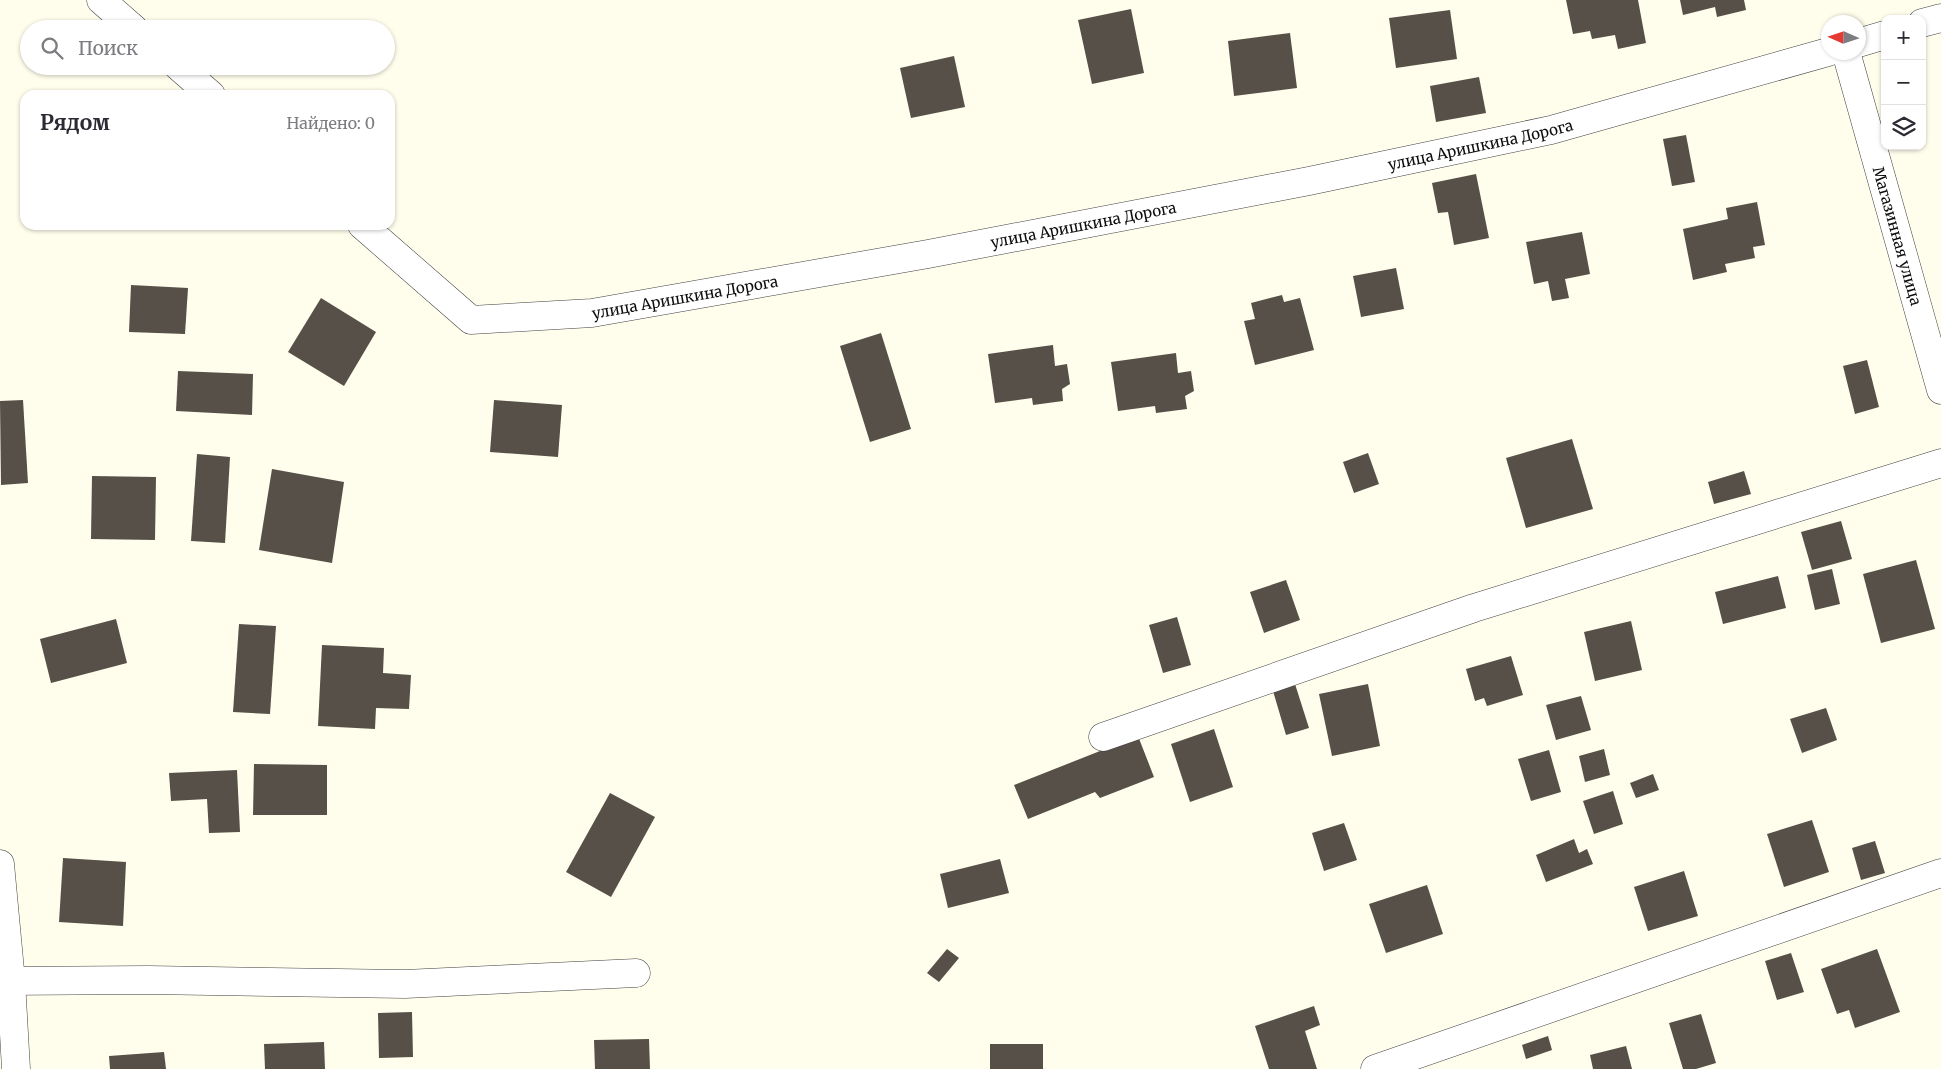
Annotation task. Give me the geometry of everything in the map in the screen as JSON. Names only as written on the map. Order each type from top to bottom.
[{"type":"street","points":[[101,0],[124,20]]},
{"type":"street","points":[[1926,22],[1941,18]]},
{"type":"street","points":[[1866,41],[1881,36]]},
{"type":"street","name":"улица Аришкина Дорога","points":[[368,230],[471,320],[592,313],[938,252],[1348,173],[1551,130],[1821,54]]},
{"type":"street","name":"Магазинная улица","points":[[1848,60],[1941,390]]},
{"type":"street","points":[[188,75],[205,90]]},
{"type":"street","points":[[1103,737],[1474,608],[1941,464]]},
{"type":"street","points":[[0,864],[6,981],[16,1069]]},
{"type":"street","points":[[1375,1069],[1941,873]]},
{"type":"street","points":[[6,981],[148,980],[405,984],[636,973]]},
{"type":"building","points":[[1566,0],[1638,0],[1646,43],[1618,49],[1615,35],[1592,39],[1590,31],[1573,34]]},
{"type":"building","points":[[1680,0],[1744,0],[1746,10],[1717,17],[1715,7],[1683,15]]},
{"type":"building","points":[[1131,9],[1144,73],[1092,84],[1078,20]]},
{"type":"building","points":[[1450,10],[1457,59],[1396,68],[1389,18]]},
{"type":"building","points":[[1290,33],[1297,88],[1234,96],[1228,41]]},
{"type":"building","points":[[954,56],[965,107],[911,118],[900,68]]},
{"type":"building","points":[[1479,77],[1486,113],[1436,122],[1430,86]]},
{"type":"building","points":[[1686,135],[1695,182],[1672,186],[1663,139]]},
{"type":"building","points":[[1476,174],[1489,238],[1454,245],[1448,212],[1438,213],[1432,183]]},
{"type":"building","points":[[1757,202],[1765,245],[1753,247],[1755,258],[1725,264],[1727,272],[1693,280],[1683,229],[1728,219],[1726,208]]},
{"type":"building","points":[[1582,232],[1590,274],[1565,279],[1569,298],[1552,301],[1548,281],[1534,284],[1526,242]]},
{"type":"building","points":[[1396,268],[1404,309],[1361,317],[1353,276]]},
{"type":"building","points":[[131,285],[188,288],[185,334],[129,332]]},
{"type":"building","points":[[1282,295],[1284,302],[1300,298],[1314,350],[1255,365],[1244,321],[1255,319],[1251,303]]},
{"type":"building","points":[[321,298],[376,332],[344,386],[288,352]]},
{"type":"building","points":[[881,333],[911,429],[870,442],[840,346]]},
{"type":"building","points":[[1053,345],[1055,366],[1067,364],[1070,384],[1062,389],[1063,401],[1033,405],[1032,398],[995,403],[988,354]]},
{"type":"building","points":[[1176,353],[1178,373],[1191,371],[1194,391],[1185,396],[1187,409],[1156,413],[1155,406],[1118,411],[1111,362]]},
{"type":"building","points":[[1867,360],[1879,407],[1855,414],[1843,366]]},
{"type":"building","points":[[178,371],[253,374],[252,415],[176,411]]},
{"type":"building","points":[[23,400],[28,483],[1,485],[0,401]]},
{"type":"building","points":[[494,400],[562,405],[558,457],[490,452]]},
{"type":"building","points":[[1572,439],[1593,509],[1526,528],[1506,458]]},
{"type":"building","points":[[1368,453],[1379,484],[1354,493],[1343,462]]},
{"type":"building","points":[[197,454],[230,457],[225,543],[191,541]]},
{"type":"building","points":[[272,469],[344,482],[332,563],[259,550]]},
{"type":"building","points":[[1744,471],[1751,494],[1714,504],[1708,482]]},
{"type":"building","points":[[92,476],[156,477],[155,540],[91,539]]},
{"type":"building","points":[[1841,521],[1852,559],[1812,570],[1801,532]]},
{"type":"building","points":[[1916,560],[1935,629],[1881,643],[1863,574]]},
{"type":"building","points":[[1832,569],[1840,604],[1815,610],[1807,575]]},
{"type":"building","points":[[1778,576],[1786,608],[1723,624],[1715,592]]},
{"type":"building","points":[[1286,580],[1300,620],[1264,633],[1250,592]]},
{"type":"building","points":[[1177,617],[1191,665],[1163,673],[1149,625]]},
{"type":"building","points":[[116,619],[127,663],[51,683],[40,639]]},
{"type":"building","points":[[1631,621],[1642,670],[1595,681],[1584,632]]},
{"type":"building","points":[[239,624],[276,626],[270,714],[233,712]]},
{"type":"building","points":[[322,645],[384,648],[383,673],[411,675],[409,709],[376,708],[375,729],[318,726]]},
{"type":"building","points":[[1511,656],[1523,695],[1487,706],[1484,698],[1475,701],[1466,669]]},
{"type":"building","points":[[1295,684],[1309,728],[1286,735],[1273,691]]},
{"type":"building","points":[[1368,684],[1380,746],[1332,756],[1319,694]]},
{"type":"building","points":[[1581,696],[1591,730],[1556,740],[1546,705]]},
{"type":"building","points":[[1826,708],[1837,740],[1802,753],[1790,719]]},
{"type":"building","points":[[1214,729],[1233,787],[1190,802],[1171,744]]},
{"type":"building","points":[[1138,736],[1154,777],[1100,798],[1095,792],[1028,819],[1014,785]]},
{"type":"building","points":[[1604,749],[1610,775],[1585,782],[1579,756]]},
{"type":"building","points":[[1549,750],[1561,792],[1531,801],[1518,759]]},
{"type":"building","points":[[254,764],[327,765],[327,815],[253,815]]},
{"type":"building","points":[[237,770],[240,832],[209,833],[207,799],[171,801],[169,773]]},
{"type":"building","points":[[1653,774],[1659,790],[1636,798],[1630,783]]},
{"type":"building","points":[[1613,791],[1623,824],[1594,834],[1583,801]]},
{"type":"building","points":[[610,793],[655,817],[611,897],[566,872]]},
{"type":"building","points":[[1812,820],[1829,872],[1784,887],[1767,834]]},
{"type":"building","points":[[1344,823],[1357,860],[1324,871],[1312,833]]},
{"type":"building","points":[[1574,839],[1579,853],[1587,849],[1593,864],[1546,882],[1536,855]]},
{"type":"building","points":[[1875,841],[1885,873],[1861,880],[1852,848]]},
{"type":"building","points":[[63,858],[126,862],[123,926],[59,922]]},
{"type":"building","points":[[1000,859],[1009,893],[948,908],[940,874]]},
{"type":"building","points":[[1684,871],[1698,916],[1648,931],[1634,887]]},
{"type":"building","points":[[1427,885],[1443,934],[1386,953],[1369,904]]},
{"type":"building","points":[[947,949],[959,958],[939,982],[927,973]]},
{"type":"building","points":[[1877,949],[1900,1012],[1855,1028],[1849,1010],[1837,1014],[1821,969]]},
{"type":"building","points":[[1791,953],[1804,992],[1777,1000],[1765,961]]},
{"type":"building","points":[[1314,1006],[1320,1025],[1305,1031],[1317,1069],[1269,1069],[1255,1026]]},
{"type":"building","points":[[412,1012],[413,1057],[379,1058],[378,1013]]},
{"type":"building","points":[[1701,1014],[1716,1063],[1696,1069],[1683,1069],[1669,1023]]},
{"type":"building","points":[[1548,1036],[1552,1050],[1526,1059],[1522,1045]]},
{"type":"building","points":[[649,1039],[650,1069],[595,1069],[594,1040]]},
{"type":"building","points":[[324,1042],[325,1069],[265,1069],[264,1044]]},
{"type":"building","points":[[990,1044],[1043,1044],[1043,1069],[990,1069]]},
{"type":"building","points":[[1626,1046],[1632,1069],[1593,1069],[1590,1055]]},
{"type":"building","points":[[164,1052],[166,1069],[110,1069],[109,1056]]}]
